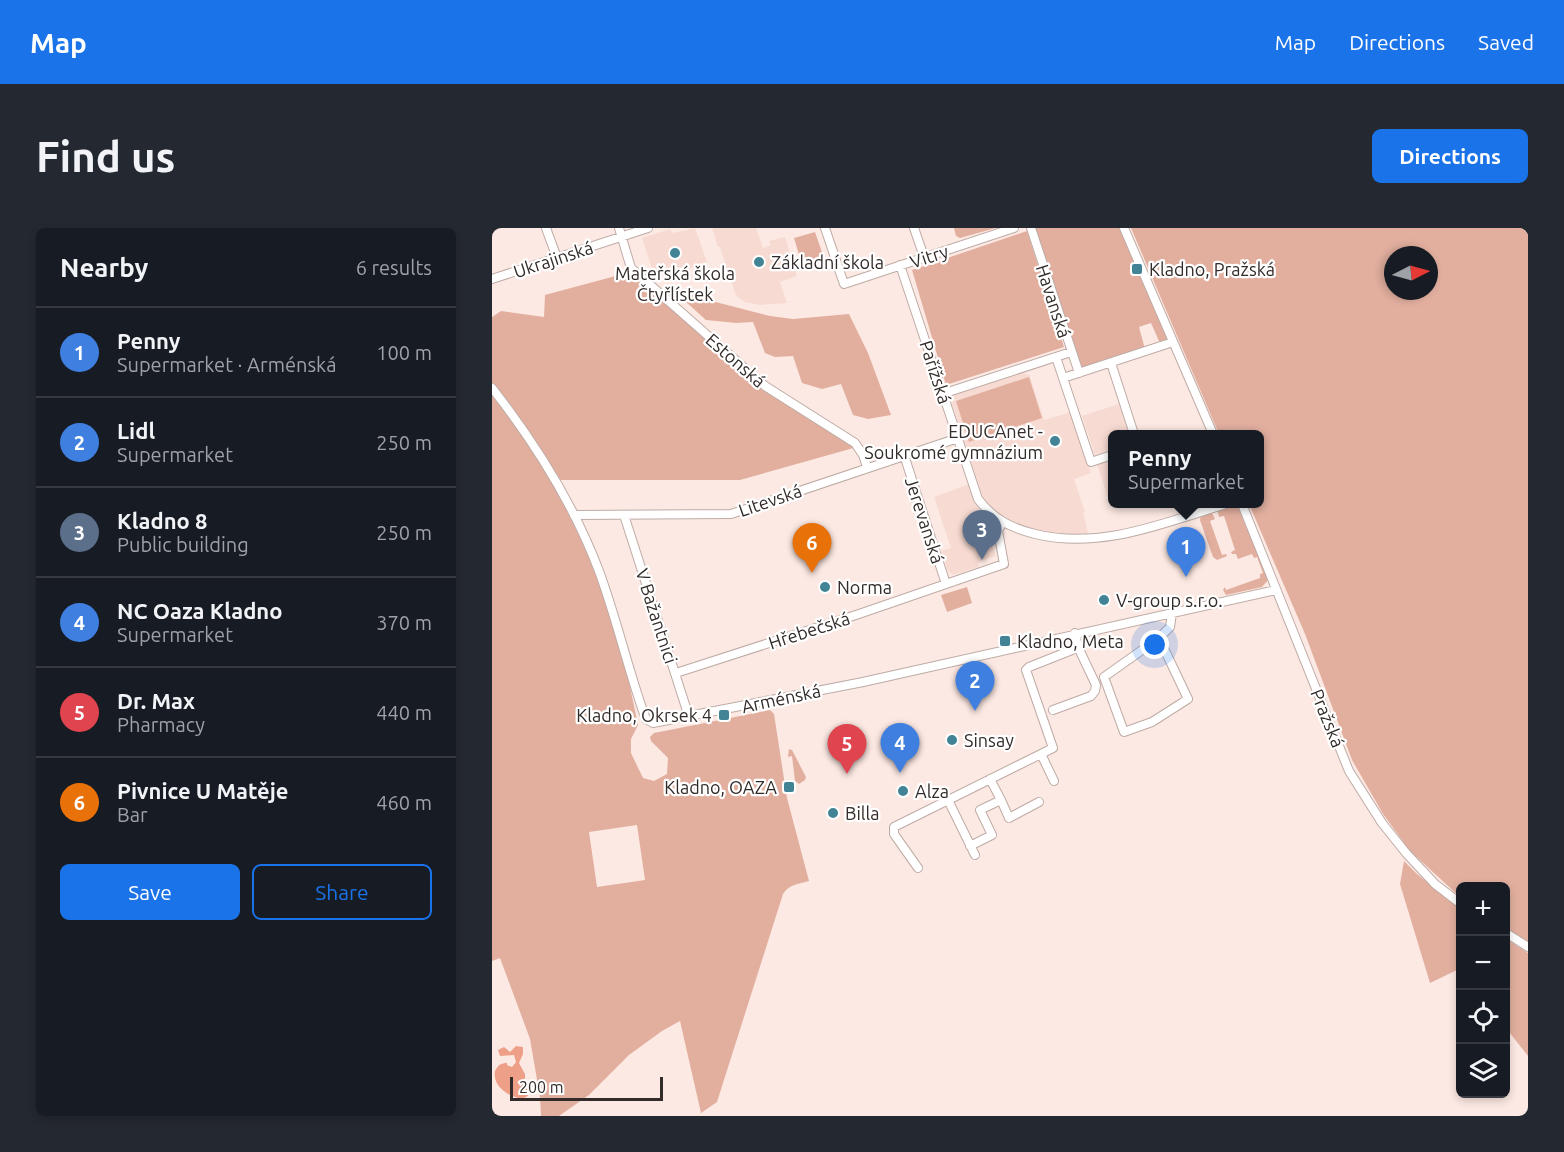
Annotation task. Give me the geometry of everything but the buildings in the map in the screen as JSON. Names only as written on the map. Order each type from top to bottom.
[{"type":"street","points":[[546,228],[557,258]]},
{"type":"street","name":"Estonská","points":[[619,228],[631,268],[765,386],[855,443],[867,467]]},
{"type":"street","name":"Ukrajinská","points":[[492,279],[648,228]]},
{"type":"street","name":"Vitry","points":[[825,228],[844,284],[1014,228]]},
{"type":"street","points":[[914,228],[924,257]]},
{"type":"street","name":"Havanská","points":[[1031,228],[1079,373]]},
{"type":"street","points":[[1124,228],[1211,430]]},
{"type":"street","name":"Pařížská","points":[[900,266],[978,500],[1002,523],[1025,532],[1055,539],[1088,540],[1137,532],[1213,508]]},
{"type":"street","points":[[1063,378],[1173,342]]},
{"type":"street","points":[[942,393],[1071,352]]},
{"type":"street","points":[[1056,357],[1091,462],[1108,457]]},
{"type":"street","points":[[1111,363],[1132,430]]},
{"type":"street","name":"Arménská","points":[[493,390],[516,419],[574,515],[604,587],[646,719],[657,724],[884,677],[1276,590]]},
{"type":"street","name":"Litevská","points":[[574,515],[731,514],[958,438]]},
{"type":"street","name":"Jerevanská","points":[[904,455],[946,584]]},
{"type":"street","name":"Pražská","points":[[1244,508],[1349,771],[1382,823],[1406,853],[1435,884],[1456,899]]},
{"type":"street","name":"V Bažantnici","points":[[624,515],[689,717]]},
{"type":"street","name":"Hřebečská","points":[[676,673],[1004,564],[998,531],[1002,523]]},
{"type":"street","points":[[1159,638],[1188,699],[1152,722],[1124,732],[1104,677],[1159,638],[1170,627],[1173,613]]},
{"type":"street","points":[[1053,710],[1091,696],[1095,691],[1096,685],[1078,646],[1076,633]]},
{"type":"street","points":[[918,868],[894,834],[894,827],[1053,748],[1026,670],[1078,646]]},
{"type":"street","points":[[1041,754],[1054,781]]},
{"type":"street","points":[[990,779],[1009,818],[1039,802]]},
{"type":"street","points":[[948,800],[975,855]]},
{"type":"street","points":[[970,846],[992,835],[980,810],[1000,800]]},
{"type":"street","points":[[1510,936],[1528,947]]},
{"type":"shaded area","name":"Mateřská škola Čtyřlístek","points":[[695,228],[707,262],[667,277],[652,269],[642,238],[670,229],[672,233]]},
{"type":"shaded area","name":"Základní škola","points":[[712,228],[756,228],[763,248],[771,245],[769,241],[785,237],[797,276],[780,282],[787,303],[760,305],[745,302],[739,298],[735,293]]},
{"type":"shaded area","points":[[954,228],[996,228],[960,238],[956,236]]},
{"type":"shaded area","points":[[1033,228],[1120,228],[1167,335],[1165,343],[1159,341],[1151,323],[1139,327],[1145,349],[1080,369]]},
{"type":"shaded area","points":[[1131,228],[1528,228],[1528,942],[1510,931],[1510,882],[1456,882],[1456,893],[1410,851],[1383,814],[1352,760],[1305,634],[1251,508],[1264,508],[1264,430],[1217,430]]},
{"type":"shaded area","points":[[1027,231],[1064,347],[946,385],[912,270]]},
{"type":"shaded area","points":[[815,232],[825,261],[803,268],[794,238]]},
{"type":"shaded area","points":[[634,271],[724,353],[857,447],[740,480],[554,480],[597,575],[624,658],[638,725],[631,739],[631,753],[643,778],[654,781],[667,774],[668,758],[651,741],[650,737],[654,733],[770,710],[774,714],[787,798],[809,881],[791,886],[783,894],[717,1102],[701,1113],[680,1021],[629,1055],[589,1095],[559,1116],[541,1116],[530,1039],[500,958],[492,961],[492,317],[501,311],[544,317],[545,295]],"holes":[[[637,825],[645,880],[597,887],[589,832]]]},
{"type":"shaded area","points":[[666,284],[700,298],[770,316],[793,319],[849,314],[868,353],[891,415],[868,419],[853,415],[841,384],[822,389],[802,383],[793,356],[775,357],[765,353],[753,322],[706,320]]},
{"type":"shaded area","points":[[1024,371],[1026,375],[1029,374],[1044,420],[1071,412],[1091,473],[1074,479],[1085,512],[1083,513],[1089,537],[1067,537],[1033,531],[1003,519],[985,504],[951,401],[955,400],[953,394]]},
{"type":"shaded area","points":[[1029,377],[1042,418],[969,442],[956,401]]},
{"type":"shaded area","points":[[1119,404],[1128,430],[1108,430],[1108,450],[1095,455],[1082,416]]},
{"type":"shaded area","points":[[1108,461],[1108,497],[1097,465]]},
{"type":"shaded area","points":[[969,484],[996,556],[978,562],[979,567],[953,575],[948,571],[941,551],[951,548],[934,497]]},
{"type":"shaded area","points":[[1240,508],[1269,579],[1262,587],[1226,595],[1223,590],[1225,587],[1226,590],[1260,578],[1260,574],[1263,573],[1257,557],[1254,558],[1252,554],[1238,559],[1236,554],[1232,554],[1231,552],[1235,550],[1224,516],[1219,517],[1217,509]]},
{"type":"shaded area","points":[[1211,511],[1215,519],[1210,521],[1222,555],[1227,556],[1217,560],[1213,557],[1200,520],[1201,515]]},
{"type":"shaded area","points":[[967,587],[972,603],[947,612],[941,595]]},
{"type":"shaded area","points":[[789,749],[792,750],[806,777],[799,784],[795,781],[792,756],[788,757]]},
{"type":"shaded area","points":[[1404,861],[1456,906],[1456,970],[1430,983],[1400,884]]},
{"type":"shaded area","points":[[1510,942],[1528,953],[1528,1056],[1510,1033]]},
{"type":"shaded area","points":[[516,1046],[523,1047],[519,1063],[525,1074],[525,1087],[529,1091],[528,1096],[522,1099],[503,1090],[495,1077],[497,1067],[507,1063],[512,1067],[516,1062],[514,1055],[500,1056],[498,1050],[504,1047],[510,1052]]},
{"type":"place","name":"Mateřská škola Čtyřlístek","points":[[675,253]]},
{"type":"place","name":"Základní škola","points":[[759,262]]},
{"type":"place","name":"Kladno, Pražská","points":[[1137,269]]},
{"type":"place","name":"EDUCAnet - Soukromé gymnázium","points":[[1055,441]]},
{"type":"place","name":"Kladno 8","points":[[982,560]]},
{"type":"place","name":"Pivnice U Matěje","points":[[812,573]]},
{"type":"place","name":"Penny","points":[[1186,577]]},
{"type":"place","name":"Norma","points":[[825,587]]},
{"type":"place","name":"V-group s.r.o.","points":[[1104,600]]},
{"type":"place","name":"Kladno, Meta","points":[[1005,641]]},
{"type":"place","name":"Lidl","points":[[975,711]]},
{"type":"place","name":"Kladno, Okrsek 4","points":[[724,715]]},
{"type":"place","name":"Sinsay","points":[[952,740]]},
{"type":"place","name":"NC Oaza Kladno","points":[[900,773]]},
{"type":"place","name":"Dr. Max","points":[[847,774]]},
{"type":"place","name":"Kladno, OAZA","points":[[789,787]]},
{"type":"place","name":"Alza","points":[[903,791]]},
{"type":"place","name":"Billa","points":[[833,813]]}]
